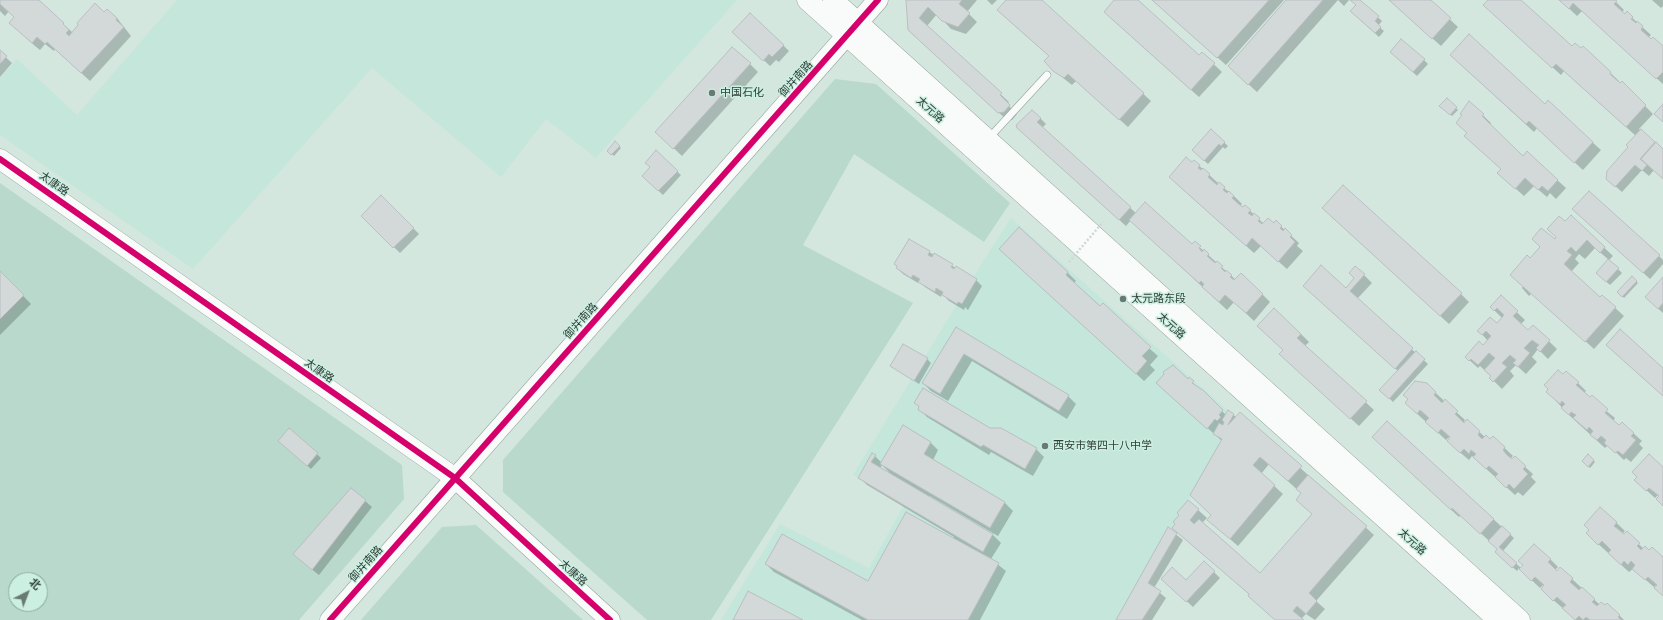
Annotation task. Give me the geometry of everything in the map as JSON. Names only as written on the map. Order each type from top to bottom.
[{"type":"main road","name":"太元路","points":[[807,0],[853,30],[988,140],[1520,620]]},
{"type":"main road","name":"太元路","points":[[833,0],[853,30],[1498,620]]},
{"type":"main road","name":"御井南路","points":[[330,620],[878,0]]},
{"type":"main road","name":"太康路","points":[[0,159],[455,478],[610,620]]},
{"type":"lane","points":[[988,140],[1047,75]]},
{"type":"path","points":[[1069,262],[1104,222]]},
{"type":"shaded area","points":[[177,0],[737,0],[596,158],[546,119],[501,177],[372,68],[193,269],[0,135],[0,77],[17,59],[77,115]]},
{"type":"shaded area","points":[[835,79],[876,84],[1010,203],[984,242],[854,154],[803,245],[913,303],[711,620],[647,620],[503,492],[503,460]]},
{"type":"shaded area","points":[[0,183],[402,465],[404,499],[299,620],[0,620]]},
{"type":"shaded area","name":"西安市第四十八中学","points":[[1011,218],[1235,417],[1121,620],[721,620],[780,524],[869,568],[904,505],[853,475]]},
{"type":"shaded area","points":[[476,525],[583,620],[361,620],[442,527]]},
{"type":"building","points":[[0,0],[39,0],[64,23],[63,24],[69,30],[66,33],[69,36],[78,25],[77,23],[95,3],[104,12],[107,9],[124,27],[81,73],[47,42],[45,44],[37,37],[32,43],[9,23],[14,17],[0,4]]},
{"type":"building","points":[[906,0],[962,0],[959,4],[970,13],[958,27],[942,21],[928,7],[919,18],[1002,93],[1000,95],[1010,105],[1004,112],[998,113],[908,30]]},
{"type":"building","points":[[1006,0],[1042,0],[1144,93],[1119,120],[1068,74],[1064,78],[1053,71],[1044,61],[1049,56],[997,10]]},
{"type":"building","points":[[1114,0],[1138,0],[1199,55],[1202,52],[1215,63],[1191,90],[1104,12]]},
{"type":"building","points":[[1152,0],[1269,0],[1217,58]]},
{"type":"building","points":[[1286,0],[1323,0],[1248,85],[1228,66]]},
{"type":"building","points":[[1350,0],[1360,0],[1379,16],[1375,21],[1381,27],[1375,33],[1350,11],[1356,5]]},
{"type":"building","points":[[1389,0],[1431,0],[1451,18],[1432,39]]},
{"type":"building","points":[[1488,0],[1521,0],[1572,46],[1575,43],[1581,48],[1583,46],[1611,72],[1610,74],[1620,83],[1622,81],[1646,105],[1626,127],[1556,64],[1552,68],[1483,5]]},
{"type":"building","points":[[1559,0],[1617,1],[1614,4],[1625,14],[1627,11],[1633,17],[1631,19],[1636,23],[1637,21],[1643,26],[1641,30],[1651,39],[1653,37],[1663,46],[1663,72],[1656,79],[1573,3],[1569,9]]},
{"type":"building","points":[[750,13],[784,45],[772,57],[769,54],[763,61],[732,32]]},
{"type":"building","points":[[1469,34],[1545,104],[1548,100],[1593,142],[1574,163],[1529,121],[1526,124],[1450,55]]},
{"type":"building","points":[[1401,39],[1425,59],[1413,72],[1390,52]]},
{"type":"building","points":[[732,47],[751,63],[673,149],[655,132]]},
{"type":"building","points":[[0,50],[7,56],[0,64]]},
{"type":"building","points":[[1447,98],[1457,107],[1450,115],[1439,106]]},
{"type":"building","points":[[1469,101],[1484,114],[1482,116],[1523,156],[1527,151],[1558,180],[1548,191],[1542,186],[1538,190],[1525,178],[1515,189],[1497,173],[1501,169],[1464,136],[1467,133],[1456,123]]},
{"type":"building","points":[[1663,104],[1663,122],[1654,114]]},
{"type":"building","points":[[1032,110],[1041,118],[1037,122],[1131,207],[1119,220],[1017,128],[1016,125]]},
{"type":"building","points":[[1211,129],[1225,142],[1221,146],[1219,144],[1204,161],[1192,150]]},
{"type":"building","points":[[1641,129],[1655,142],[1640,159],[1647,165],[1642,171],[1635,165],[1615,187],[1606,179],[1607,171],[1628,147],[1626,145]]},
{"type":"building","points":[[615,141],[620,146],[611,155],[607,151]]},
{"type":"building","points":[[1656,142],[1663,149],[1663,179],[1641,159]]},
{"type":"building","points":[[656,150],[678,171],[658,191],[642,176],[650,167],[645,163]]},
{"type":"building","points":[[1186,157],[1192,162],[1194,160],[1200,165],[1198,168],[1201,170],[1203,168],[1210,174],[1208,177],[1217,185],[1219,182],[1225,187],[1223,190],[1227,193],[1229,191],[1234,196],[1232,198],[1242,207],[1245,205],[1251,210],[1248,213],[1252,216],[1254,213],[1260,218],[1258,221],[1262,224],[1268,218],[1274,223],[1276,220],[1282,226],[1280,228],[1283,231],[1285,228],[1292,235],[1290,237],[1295,242],[1278,262],[1252,238],[1246,246],[1169,177]]},
{"type":"building","points":[[1343,185],[1462,293],[1440,316],[1322,208]]},
{"type":"building","points":[[1589,191],[1660,255],[1643,273],[1572,209]]},
{"type":"building","points":[[381,195],[414,228],[393,248],[361,216]]},
{"type":"building","points":[[1145,202],[1192,244],[1195,241],[1201,246],[1199,248],[1202,252],[1204,249],[1209,254],[1207,256],[1215,263],[1217,261],[1223,266],[1221,268],[1225,272],[1226,270],[1232,275],[1230,277],[1234,280],[1241,273],[1263,294],[1246,313],[1225,295],[1219,302],[1202,287],[1204,284],[1201,281],[1199,283],[1129,220]]},
{"type":"building","points":[[1571,215],[1605,247],[1600,253],[1587,240],[1576,252],[1571,247],[1567,251],[1572,255],[1564,264],[1600,297],[1602,295],[1616,307],[1585,342],[1510,275],[1527,255],[1530,258],[1540,247],[1532,239],[1541,228],[1555,239],[1556,237],[1547,229],[1559,216],[1565,221]]},
{"type":"building","points":[[1019,227],[1068,272],[1066,275],[1100,306],[1103,303],[1151,347],[1142,356],[1147,361],[1136,374],[999,249]]},
{"type":"building","points":[[909,239],[930,251],[928,255],[932,257],[934,253],[953,264],[951,267],[954,269],[956,266],[977,279],[962,304],[958,302],[957,304],[942,295],[943,292],[936,288],[935,292],[918,282],[920,279],[913,275],[911,278],[896,268],[897,266],[894,264]]},
{"type":"building","points":[[1608,259],[1619,268],[1606,282],[1596,273]]},
{"type":"building","points":[[1321,265],[1346,288],[1354,278],[1349,273],[1355,266],[1365,274],[1350,291],[1413,348],[1395,369],[1303,286]]},
{"type":"building","points":[[0,271],[24,295],[0,319]]},
{"type":"building","points":[[1632,276],[1637,281],[1622,297],[1617,292]]},
{"type":"building","points":[[1663,277],[1663,303],[1658,309],[1645,297]]},
{"type":"building","points":[[1501,295],[1518,311],[1513,316],[1528,330],[1533,325],[1550,340],[1540,352],[1536,348],[1539,345],[1532,340],[1524,348],[1530,353],[1518,367],[1513,363],[1516,360],[1510,355],[1502,363],[1507,367],[1493,382],[1489,378],[1491,376],[1484,370],[1495,358],[1489,353],[1478,365],[1471,359],[1469,361],[1465,357],[1479,341],[1483,345],[1491,336],[1486,331],[1482,335],[1477,331],[1490,317],[1497,323],[1504,315],[1497,308],[1494,311],[1490,307]]},
{"type":"building","points":[[1274,308],[1301,334],[1297,338],[1367,401],[1350,419],[1279,354],[1283,350],[1257,326]]},
{"type":"building","points":[[956,327],[1069,395],[1059,411],[964,354],[940,394],[922,383]]},
{"type":"building","points":[[1620,329],[1663,368],[1663,396],[1606,345]]},
{"type":"building","points":[[903,344],[928,358],[914,381],[890,366]]},
{"type":"building","points":[[1416,351],[1425,359],[1389,399],[1379,390]]},
{"type":"building","points":[[1173,365],[1188,379],[1189,377],[1194,381],[1192,383],[1204,391],[1223,410],[1219,415],[1221,417],[1217,421],[1215,419],[1207,429],[1156,383],[1164,374],[1163,372]]},
{"type":"building","points":[[1558,370],[1563,374],[1566,371],[1579,382],[1576,385],[1590,397],[1592,395],[1608,409],[1605,413],[1619,425],[1622,422],[1634,433],[1631,436],[1636,440],[1623,455],[1618,451],[1615,453],[1604,443],[1606,440],[1601,436],[1597,440],[1590,435],[1593,431],[1589,427],[1587,430],[1573,418],[1576,415],[1571,412],[1569,415],[1561,408],[1565,404],[1562,401],[1560,404],[1546,392],[1548,389],[1544,385]]},
{"type":"building","points":[[1415,381],[1427,383],[1436,392],[1434,395],[1442,403],[1445,399],[1458,411],[1455,414],[1464,423],[1467,419],[1480,431],[1478,435],[1482,439],[1486,435],[1490,439],[1493,436],[1505,447],[1503,450],[1507,455],[1512,459],[1515,456],[1526,466],[1523,469],[1528,474],[1514,489],[1509,484],[1506,488],[1495,477],[1498,474],[1489,466],[1486,469],[1473,457],[1476,454],[1471,450],[1469,454],[1464,449],[1460,453],[1447,441],[1450,437],[1441,429],[1438,433],[1425,422],[1429,418],[1420,410],[1417,414],[1405,403],[1408,399],[1403,395]]},
{"type":"building","points":[[923,388],[990,428],[1001,428],[1037,448],[1025,469],[983,445],[981,447],[918,410],[919,406],[914,403]]},
{"type":"building","points":[[1228,410],[1234,414],[1228,425],[1240,412],[1302,466],[1288,481],[1260,457],[1253,465],[1275,485],[1230,539],[1207,520],[1211,515],[1190,495],[1222,439],[1213,434],[1219,423],[1223,425],[1224,422],[1222,420]]},
{"type":"building","points":[[1387,421],[1494,519],[1480,534],[1452,508],[1451,510],[1372,437]]},
{"type":"building","points":[[903,425],[931,442],[924,454],[1005,502],[990,528],[880,464]]},
{"type":"building","points":[[289,428],[318,453],[307,466],[278,441]]},
{"type":"building","points":[[872,453],[876,455],[871,462],[993,534],[983,552],[858,478]]},
{"type":"building","points":[[1588,454],[1594,460],[1588,467],[1582,461]]},
{"type":"building","points":[[1649,454],[1663,467],[1663,506],[1656,499],[1659,496],[1649,488],[1646,491],[1634,480],[1637,477],[1632,472]]},
{"type":"building","points":[[1308,475],[1367,526],[1309,593],[1317,601],[1306,614],[1297,606],[1293,611],[1304,620],[1275,620],[1248,596],[1249,594],[1172,528],[1175,524],[1173,522],[1179,515],[1177,513],[1188,500],[1199,509],[1190,520],[1194,524],[1199,519],[1260,573],[1312,514],[1296,500],[1301,493],[1296,489]]},
{"type":"building","points":[[351,488],[366,500],[312,570],[293,554]]},
{"type":"building","points":[[1600,507],[1617,522],[1614,526],[1624,534],[1627,531],[1640,543],[1637,546],[1641,550],[1645,546],[1649,550],[1652,547],[1663,557],[1663,596],[1654,588],[1657,585],[1648,577],[1645,580],[1632,569],[1635,565],[1631,561],[1628,565],[1624,561],[1621,565],[1608,553],[1611,550],[1602,541],[1598,545],[1586,533],[1589,530],[1584,525]]},
{"type":"building","points":[[906,512],[999,563],[968,620],[868,620],[765,564],[782,534],[868,581]]},
{"type":"building","points":[[1502,526],[1511,534],[1499,547],[1517,563],[1512,568],[1495,552],[1497,549],[1488,541]]},
{"type":"building","points":[[1168,527],[1177,533],[1148,583],[1161,591],[1142,620],[1116,620]]},
{"type":"building","points":[[1534,544],[1551,559],[1548,562],[1557,571],[1560,567],[1573,578],[1570,582],[1579,590],[1582,587],[1595,599],[1592,602],[1597,606],[1601,602],[1605,605],[1607,603],[1620,615],[1618,617],[1621,620],[1590,620],[1586,617],[1583,620],[1579,616],[1575,620],[1562,608],[1566,605],[1557,597],[1553,601],[1541,589],[1544,585],[1535,577],[1531,581],[1519,569],[1523,565],[1518,561]]},
{"type":"building","points":[[1204,561],[1215,571],[1186,602],[1161,579],[1172,567],[1186,580]]},
{"type":"building","points":[[748,591],[803,620],[733,620]]},
{"type":"cycle path","points":[[330,620],[878,0]]},
{"type":"cycle path","points":[[0,159],[455,478],[610,620]]},
{"type":"place","name":"中国石化","points":[[712,93]]},
{"type":"place","name":"太元路东段","points":[[1123,299]]},
{"type":"place","name":"西安市第四十八中学","points":[[1045,446]]}]
